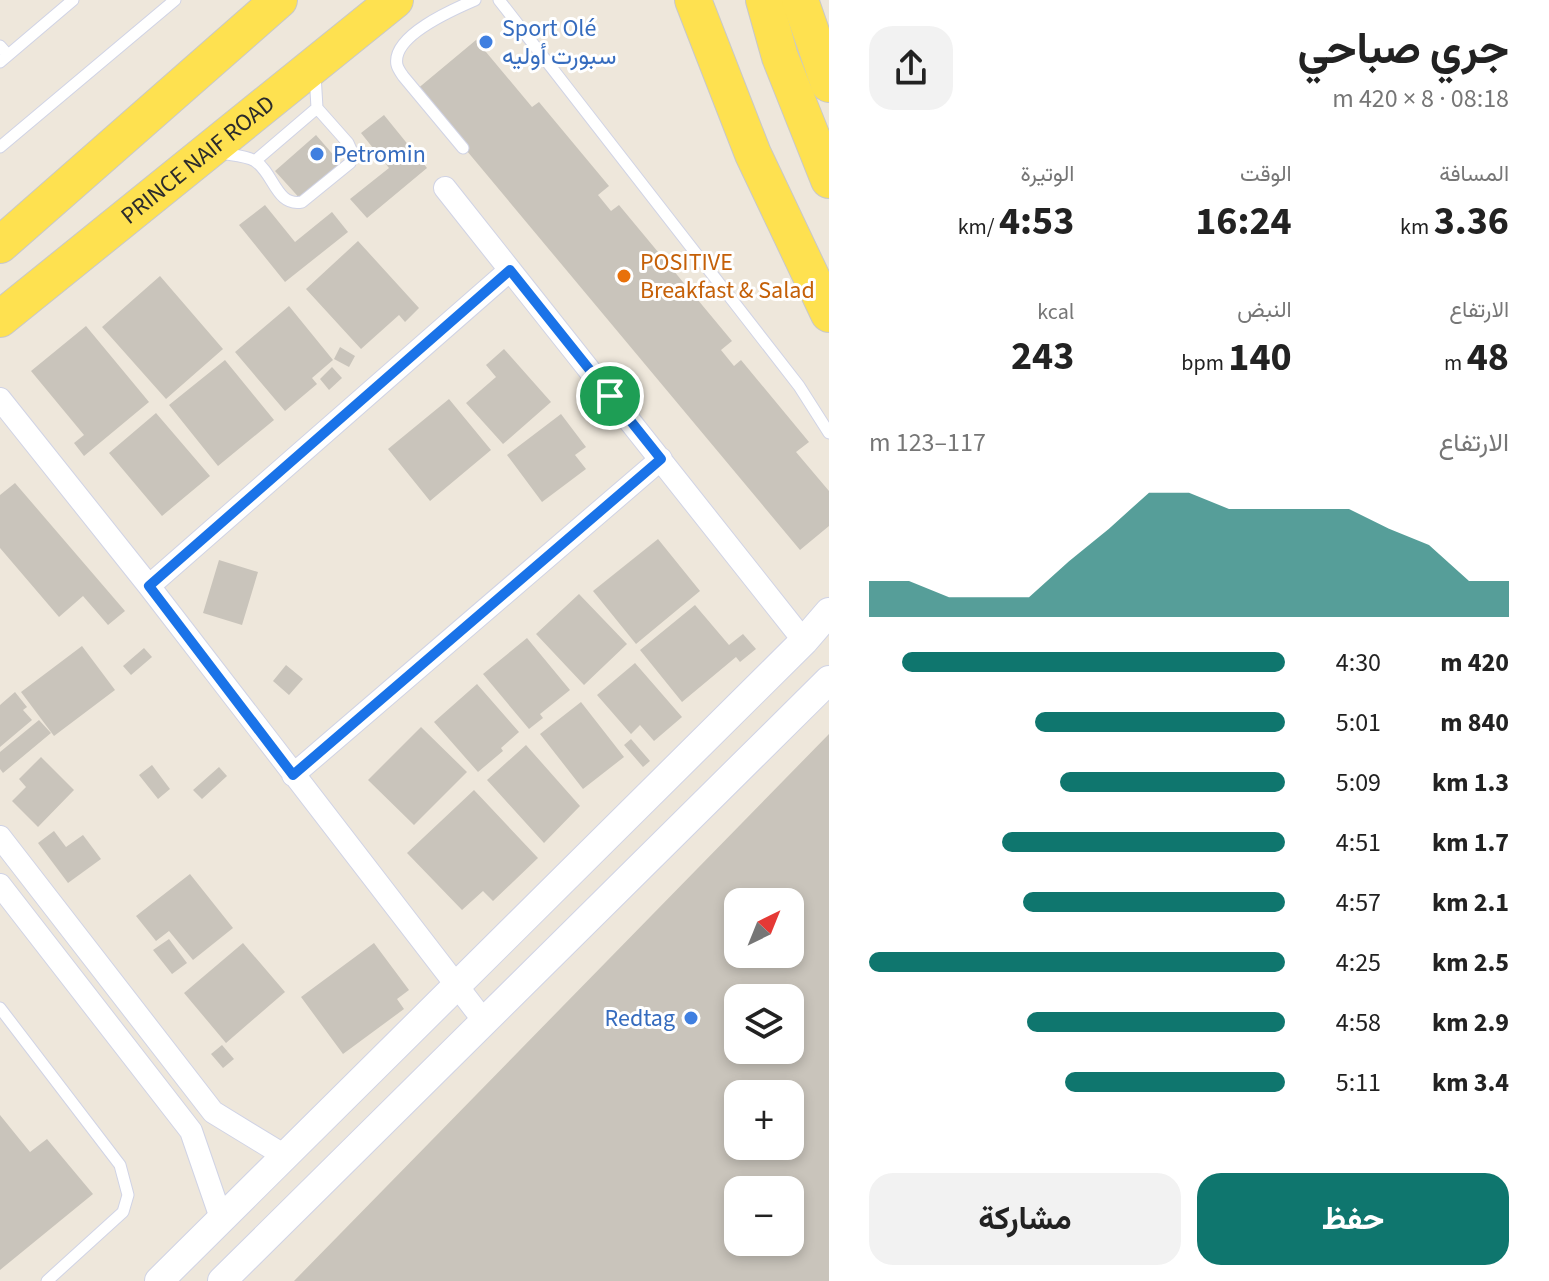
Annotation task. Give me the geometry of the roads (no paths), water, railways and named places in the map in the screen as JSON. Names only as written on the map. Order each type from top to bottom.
[{"type":"main road","points":[[0,245],[279,0]]},
{"type":"main road","name":"PRINCE NAIF ROAD","points":[[0,319],[395,0]]},
{"type":"main road","points":[[693,0],[759,168],[829,314]]},
{"type":"main road","points":[[714,0],[729,95]]},
{"type":"main road","points":[[764,0],[780,57],[829,180]]},
{"type":"main road","points":[[800,0],[829,84]]},
{"type":"street","points":[[445,188],[804,641]]},
{"type":"street","points":[[149,586],[510,270]]},
{"type":"street","points":[[0,399],[149,586],[484,1021]]},
{"type":"street","points":[[293,775],[661,459]]},
{"type":"street","points":[[159,1281],[804,641],[829,612]]},
{"type":"street","points":[[222,1281],[829,680]]},
{"type":"street","points":[[0,837],[213,1112],[285,1156]]},
{"type":"street","points":[[0,885],[191,1131],[221,1218]]},
{"type":"lane","points":[[3,54],[73,0]]},
{"type":"lane","points":[[0,147],[175,0]]},
{"type":"lane","points":[[463,148],[397,65],[399,52],[418,30],[441,14],[475,0]]},
{"type":"lane","points":[[499,0],[799,386],[829,433]]},
{"type":"lane","points":[[211,151],[255,161],[285,200],[294,204],[302,202],[350,163],[353,154],[348,143],[317,108],[314,66]]},
{"type":"lane","points":[[255,161],[317,108]]},
{"type":"lane","points":[[0,1008],[120,1165],[128,1195],[123,1212],[47,1281]]},
{"type":"place","name":"Sport Olé سبورت أوليه","points":[[486,42]]},
{"type":"place","name":"Petromin","points":[[317,154]]},
{"type":"place","name":"POSITIVE Breakfast & Salad","points":[[624,276]]},
{"type":"place","name":"Redtag","points":[[691,1018]]}]
